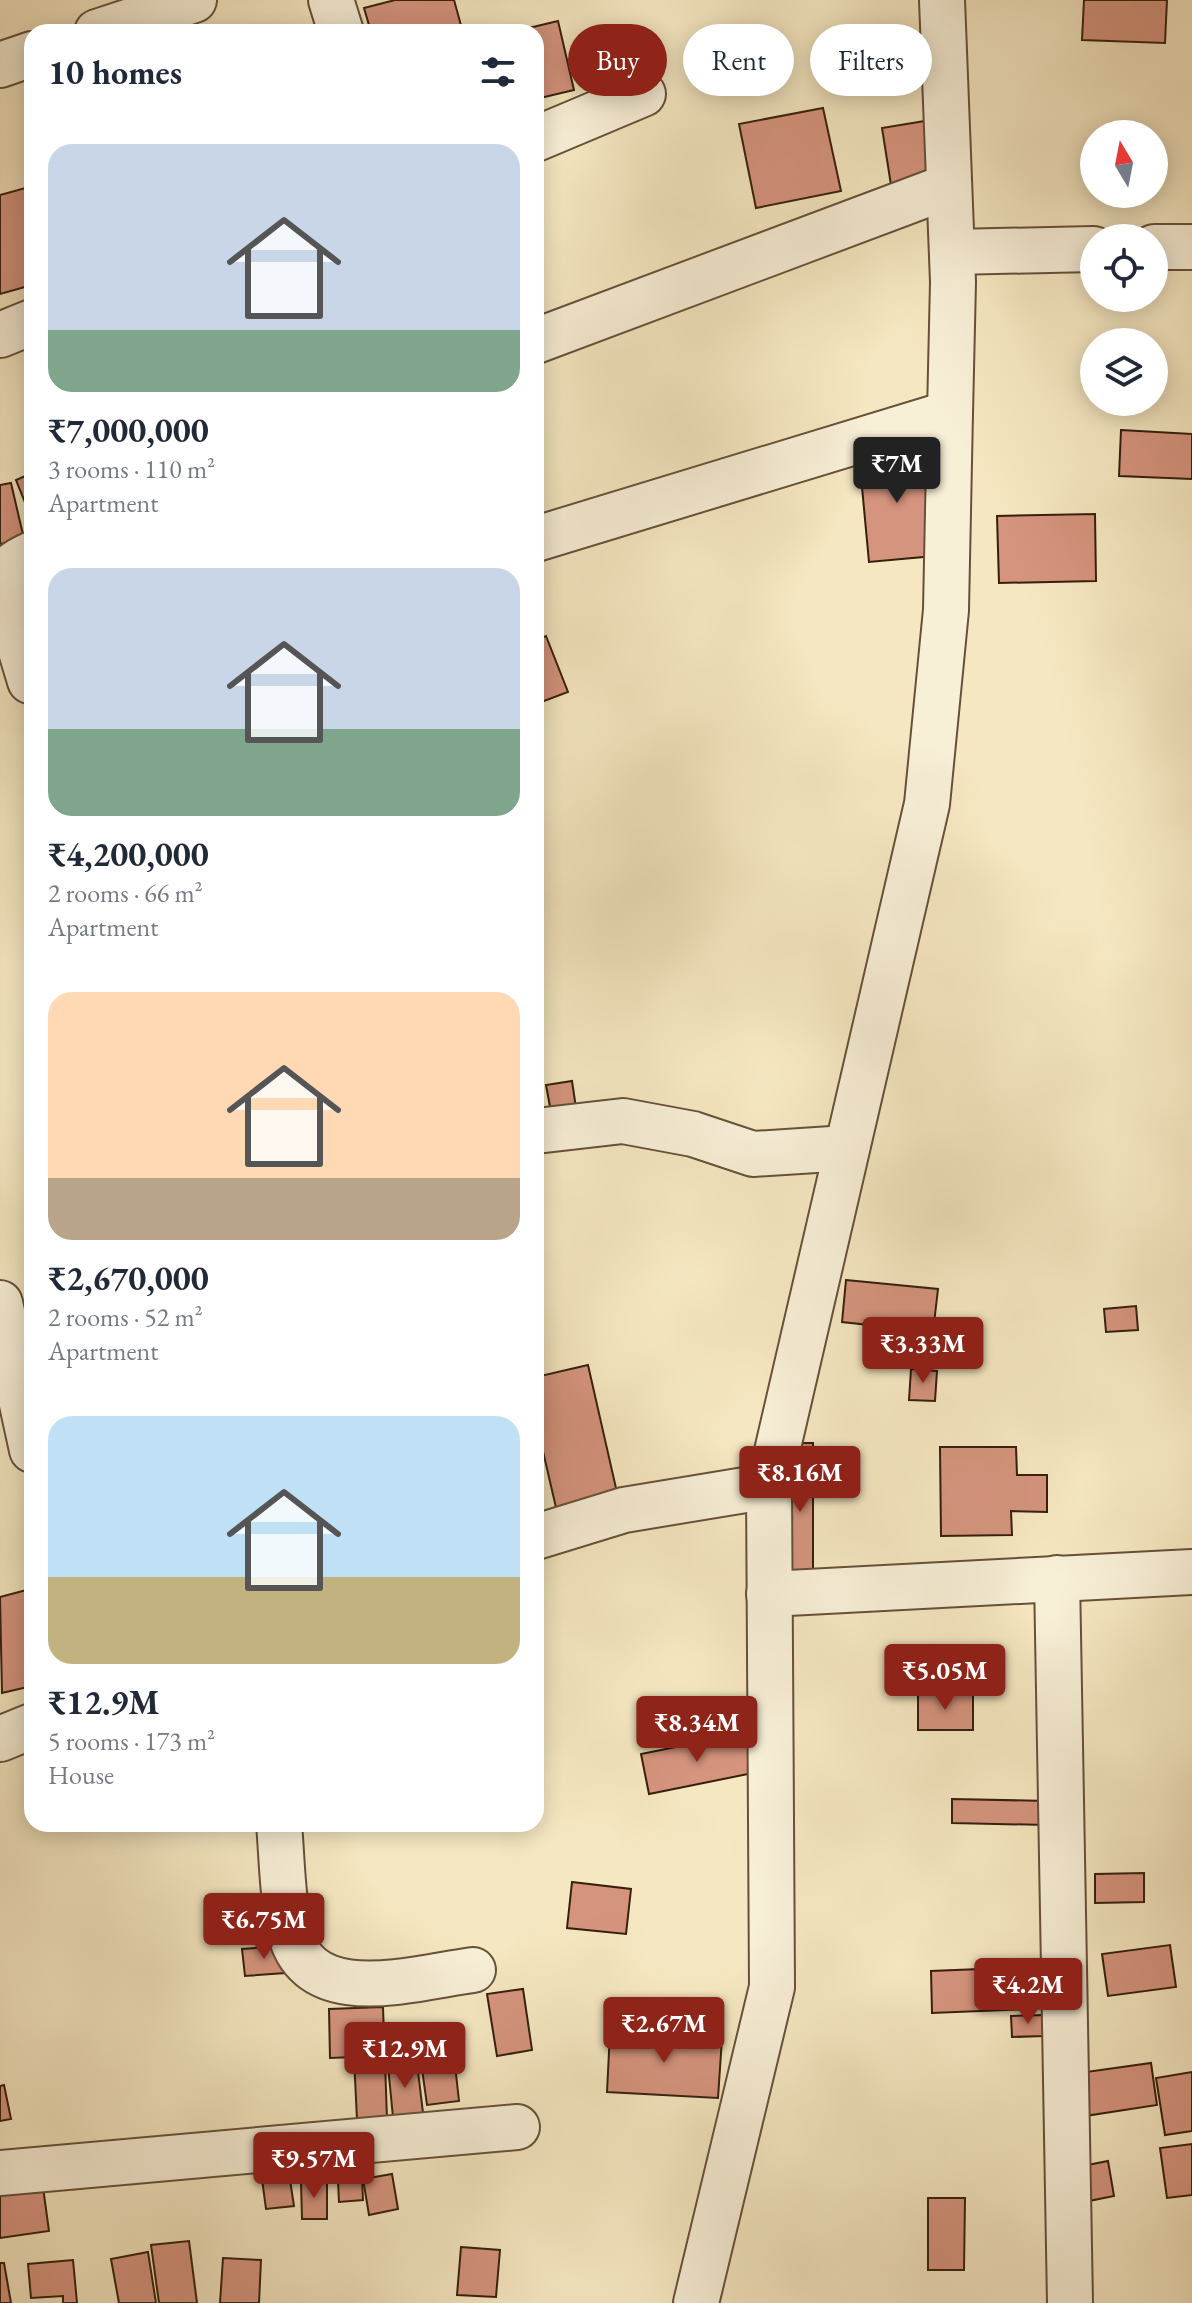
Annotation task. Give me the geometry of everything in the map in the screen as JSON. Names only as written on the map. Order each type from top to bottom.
[{"type":"street","points":[[121,24],[194,0]]},
{"type":"street","points":[[331,0],[338,24]]},
{"type":"street","points":[[696,2303],[772,1987],[769,1486],[927,804],[946,610],[950,413],[952,252],[942,0]]},
{"type":"street","points":[[0,65],[24,57]]},
{"type":"street","points":[[544,136],[638,96]]},
{"type":"street","points":[[544,338],[949,186]]},
{"type":"street","points":[[1168,247],[1192,247]]},
{"type":"street","points":[[952,252],[1080,249]]},
{"type":"street","points":[[0,335],[24,325]]},
{"type":"street","points":[[544,537],[950,413]]},
{"type":"street","points":[[24,559],[9,567],[4,574],[2,588],[24,661]]},
{"type":"street","points":[[544,1130],[623,1121],[693,1134],[753,1154],[847,1148]]},
{"type":"street","points":[[0,1303],[22,1352]]},
{"type":"street","points":[[544,1535],[624,1510],[769,1486]]},
{"type":"street","points":[[769,1594],[1192,1572]]},
{"type":"street","points":[[1057,1578],[1070,2303]]},
{"type":"street","points":[[0,1739],[24,1729]]},
{"type":"street","points":[[280,1832],[289,1928],[306,1966],[325,1979],[357,1984],[473,1970]]},
{"type":"street","points":[[0,2173],[517,2127]]},
{"type":"building","points":[[395,0],[454,0],[461,24],[369,24],[364,8]]},
{"type":"building","points":[[1084,0],[1167,0],[1165,43],[1082,40]]},
{"type":"building","points":[[558,21],[568,64],[568,91],[544,97],[544,24]]},
{"type":"building","points":[[823,108],[841,191],[756,208],[739,124]]},
{"type":"building","points":[[937,119],[946,176],[891,185],[882,128]]},
{"type":"building","points":[[24,188],[24,287],[0,294],[0,195]]},
{"type":"building","points":[[1121,430],[1192,434],[1192,479],[1119,476]]},
{"type":"building","points":[[925,449],[934,556],[869,562],[859,455]]},
{"type":"building","points":[[24,476],[24,500],[16,480]]},
{"type":"building","points":[[11,483],[24,539],[0,544],[0,485]]},
{"type":"building","points":[[1095,514],[1096,581],[999,583],[997,516]]},
{"type":"building","points":[[544,637],[568,692],[544,701]]},
{"type":"building","points":[[572,1081],[576,1108],[551,1112],[546,1085]]},
{"type":"building","points":[[846,1280],[938,1289],[933,1332],[842,1322]]},
{"type":"building","points":[[1136,1306],[1138,1330],[1106,1332],[1104,1309]]},
{"type":"building","points":[[588,1365],[618,1497],[557,1512],[544,1456],[544,1375]]},
{"type":"building","points":[[911,1369],[937,1371],[935,1401],[909,1400]]},
{"type":"building","points":[[786,1443],[813,1443],[813,1585],[787,1585]]},
{"type":"building","points":[[940,1447],[1016,1447],[1017,1475],[1047,1475],[1047,1512],[1011,1511],[1012,1535],[941,1536]]},
{"type":"building","points":[[24,1591],[24,1688],[2,1693],[0,1597]]},
{"type":"building","points":[[918,1693],[973,1694],[973,1730],[918,1730]]},
{"type":"building","points":[[745,1733],[753,1773],[649,1794],[641,1754]]},
{"type":"building","points":[[952,1799],[1048,1801],[1047,1825],[952,1823]]},
{"type":"building","points":[[1144,1873],[1144,1902],[1095,1903],[1095,1874]]},
{"type":"building","points":[[572,1882],[631,1889],[626,1934],[567,1928]]},
{"type":"building","points":[[1170,1945],[1176,1987],[1108,1996],[1102,1954]]},
{"type":"building","points":[[283,1946],[285,1973],[245,1976],[242,1949]]},
{"type":"building","points":[[1031,1967],[1033,2009],[932,2013],[931,1971]]},
{"type":"building","points":[[523,1989],[532,2050],[497,2056],[487,1994]]},
{"type":"building","points":[[383,2007],[387,2119],[357,2120],[354,2057],[330,2058],[329,2009]]},
{"type":"building","points":[[1043,2015],[1044,2036],[1012,2037],[1011,2016]]},
{"type":"building","points":[[610,2032],[722,2038],[718,2098],[607,2092]]},
{"type":"building","points":[[417,2063],[423,2113],[393,2117],[388,2066]]},
{"type":"building","points":[[1151,2063],[1157,2105],[1085,2116],[1079,2073]]},
{"type":"building","points":[[455,2065],[459,2101],[427,2105],[422,2069]]},
{"type":"building","points":[[1192,2072],[1192,2131],[1165,2135],[1156,2078]]},
{"type":"building","points":[[4,2085],[11,2119],[0,2121],[0,2086]]},
{"type":"building","points":[[1192,2144],[1192,2195],[1167,2198],[1160,2148]]},
{"type":"building","points":[[287,2160],[294,2206],[266,2209],[260,2164]]},
{"type":"building","points":[[1108,2161],[1114,2196],[1089,2201],[1082,2166]]},
{"type":"building","points":[[392,2174],[398,2209],[369,2215],[363,2179]]},
{"type":"building","points":[[42,2180],[49,2231],[0,2238],[0,2186]]},
{"type":"building","points":[[362,2180],[363,2200],[339,2202],[338,2182]]},
{"type":"building","points":[[301,2182],[327,2182],[327,2219],[302,2219]]},
{"type":"building","points":[[928,2198],[965,2198],[964,2270],[928,2270]]},
{"type":"building","points":[[189,2241],[197,2303],[159,2303],[151,2245]]},
{"type":"building","points":[[461,2247],[500,2250],[496,2297],[457,2295]]},
{"type":"building","points":[[148,2252],[156,2303],[119,2303],[111,2259]]},
{"type":"building","points":[[223,2258],[261,2260],[259,2303],[220,2303]]},
{"type":"building","points":[[73,2260],[77,2303],[63,2303],[63,2296],[31,2298],[28,2264]]},
{"type":"building","points":[[0,2263],[4,2263],[11,2303],[0,2303]]}]
